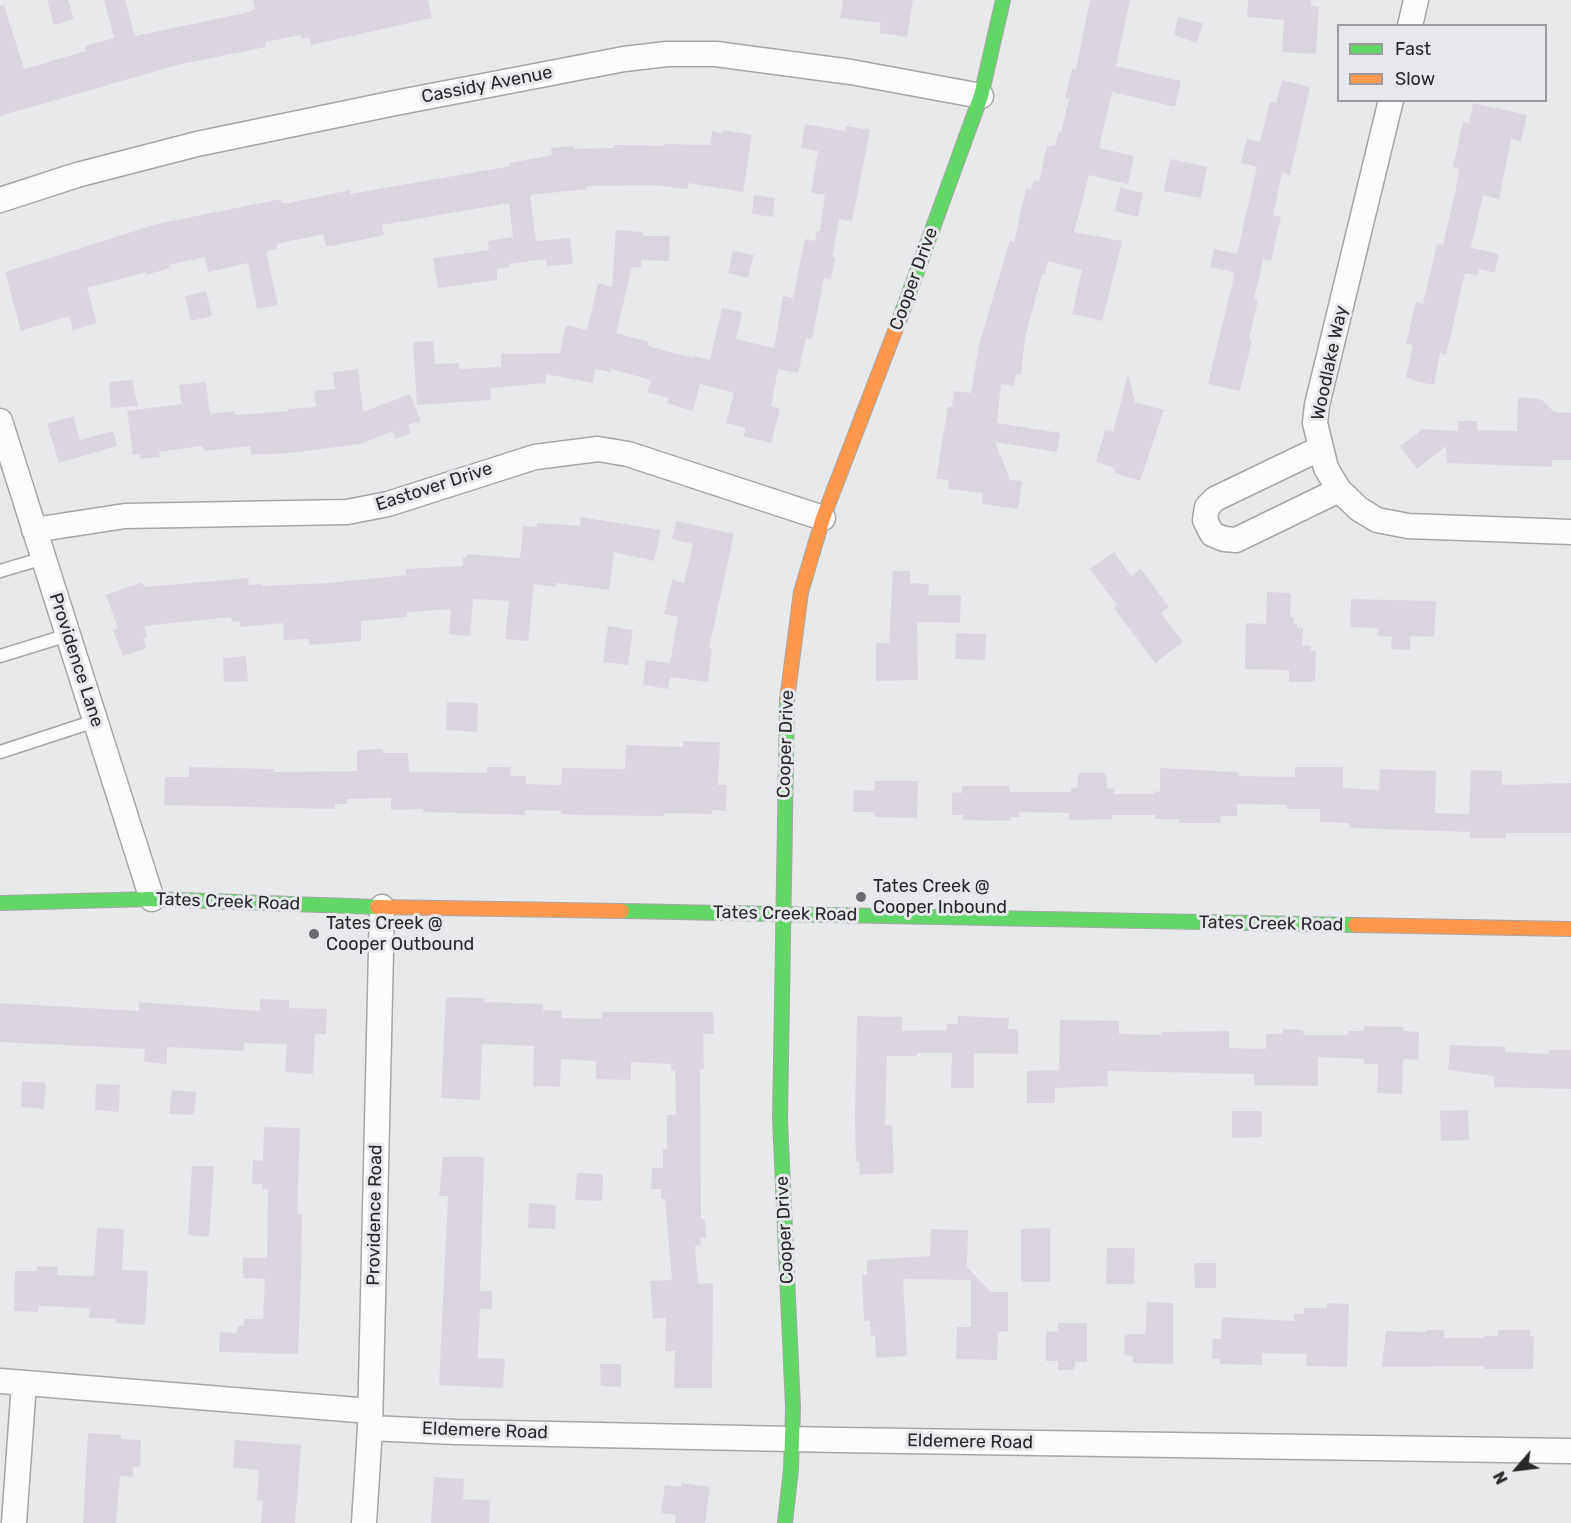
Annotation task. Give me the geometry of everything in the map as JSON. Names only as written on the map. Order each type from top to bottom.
[{"type":"main road","name":"Cooper Drive","points":[[785,1523],[793,1437],[793,1358],[781,1166],[782,914],[787,689],[801,592],[823,518],[878,380],[981,96],[1003,0]]},
{"type":"main road","name":"Tates Creek Road","points":[[0,903],[40,900],[152,899],[382,907],[1571,929]]},
{"type":"street","points":[[1410,24],[1416,0]]},
{"type":"street","name":"Cassidy Avenue","points":[[0,200],[78,175],[197,144],[429,96],[624,59],[667,54],[716,54],[795,64],[981,96]]},
{"type":"street","name":"Woodlake Way","points":[[1391,102],[1317,405],[1315,423],[1319,448],[1326,468],[1339,490],[1377,520],[1398,524],[1571,532]]},
{"type":"street","name":"Providence Lane","points":[[0,422],[152,899]]},
{"type":"street","points":[[1319,448],[1215,498],[1207,507],[1205,520],[1212,534],[1224,539],[1236,540],[1339,490]]},
{"type":"street","name":"Eastover Drive","points":[[34,530],[125,516],[347,512],[388,504],[525,459],[598,449],[628,454],[823,518]]},
{"type":"street","name":"Providence Road","points":[[364,1523],[370,1420],[382,907]]},
{"type":"street","name":"Eldemere Road","points":[[0,1381],[370,1420],[455,1432],[1571,1451]]},
{"type":"street","points":[[14,1523],[24,1383]]},
{"type":"lane","points":[[0,572],[44,558]]},
{"type":"lane","points":[[0,656],[68,635]]},
{"type":"lane","points":[[0,752],[95,721]]},
{"type":"building","points":[[47,0],[68,0],[74,19],[54,25]]},
{"type":"building","points":[[104,0],[125,0],[135,36],[245,13],[255,9],[253,0],[428,0],[432,18],[311,45],[309,38],[302,39],[301,35],[265,42],[266,47],[177,65],[0,116],[0,6],[4,5],[24,69],[86,51],[85,46],[114,38]]},
{"type":"building","points":[[843,0],[913,0],[907,37],[879,33],[881,23],[840,18]]},
{"type":"building","points":[[1090,0],[1130,0],[1116,66],[1181,81],[1175,107],[1112,92],[1099,148],[1134,156],[1128,184],[1089,175],[1074,232],[1122,241],[1102,321],[1072,314],[1082,270],[1048,261],[1045,275],[1042,274],[1025,338],[1021,374],[1016,374],[1014,386],[1001,384],[997,423],[1060,433],[1057,452],[995,442],[1010,480],[1022,481],[1018,509],[982,504],[983,493],[948,489],[949,480],[936,479],[948,406],[952,407],[954,391],[971,393],[979,345],[1010,240],[1014,242],[1026,189],[1031,190],[1034,180],[1039,182],[1047,146],[1055,145],[1059,132],[1061,133],[1069,99],[1065,98],[1072,69],[1076,69]]},
{"type":"building","points":[[1248,0],[1311,0],[1311,6],[1319,7],[1316,54],[1282,52],[1284,20],[1247,17]]},
{"type":"building","points":[[1178,17],[1203,23],[1197,43],[1174,35]]},
{"type":"building","points":[[1282,80],[1310,87],[1290,175],[1282,173],[1273,215],[1281,217],[1271,261],[1263,259],[1254,299],[1258,300],[1249,339],[1252,340],[1240,391],[1208,384],[1234,276],[1233,272],[1210,267],[1214,249],[1237,254],[1257,167],[1241,163],[1247,139],[1260,142],[1270,101],[1276,103]]},
{"type":"building","points":[[1473,103],[1527,115],[1521,141],[1511,139],[1499,199],[1483,195],[1471,248],[1499,254],[1495,273],[1479,269],[1477,276],[1465,273],[1446,355],[1440,353],[1434,385],[1406,377],[1413,345],[1406,344],[1416,302],[1423,304],[1437,244],[1443,245],[1459,168],[1453,167],[1463,122],[1469,123]]},
{"type":"building","points":[[805,124],[845,131],[846,126],[870,130],[852,221],[839,219],[832,257],[835,257],[831,280],[824,278],[812,339],[806,338],[798,373],[778,369],[771,406],[780,409],[771,443],[743,436],[746,428],[726,423],[734,393],[700,384],[693,411],[667,403],[669,398],[647,392],[651,380],[611,369],[610,372],[595,369],[593,383],[546,374],[546,383],[490,388],[491,400],[417,405],[413,342],[433,341],[435,364],[459,363],[459,369],[501,367],[501,354],[560,353],[566,325],[587,330],[598,283],[612,287],[616,230],[643,232],[643,236],[670,236],[669,261],[641,260],[641,267],[632,267],[616,333],[649,342],[648,346],[710,360],[722,308],[742,312],[736,339],[774,348],[783,296],[793,298],[805,239],[815,241],[817,231],[820,231],[825,195],[811,193],[818,151],[801,148]]},
{"type":"building","points":[[723,130],[752,135],[743,192],[688,183],[688,189],[652,185],[586,186],[587,189],[530,195],[536,241],[570,238],[573,264],[547,266],[546,259],[509,264],[509,267],[497,269],[497,280],[438,288],[433,258],[489,250],[488,241],[513,237],[509,203],[382,225],[384,235],[332,246],[326,246],[323,234],[277,244],[277,249],[266,251],[278,305],[257,309],[248,263],[208,272],[205,257],[169,265],[170,268],[146,275],[146,272],[87,288],[97,323],[73,330],[69,316],[21,331],[5,272],[157,224],[281,199],[282,203],[289,203],[350,190],[350,194],[511,166],[510,163],[552,155],[551,148],[574,146],[574,149],[614,148],[614,145],[664,146],[665,144],[710,145],[712,131],[723,133]]},
{"type":"building","points":[[1170,159],[1207,167],[1201,198],[1164,191]]},
{"type":"building","points":[[1120,188],[1143,193],[1138,217],[1115,211]]},
{"type":"building","points":[[754,195],[775,198],[773,217],[752,214]]},
{"type":"building","points":[[733,251],[754,255],[748,278],[728,273]]},
{"type":"building","points":[[206,291],[212,316],[191,321],[185,296]]},
{"type":"building","points":[[358,369],[363,412],[410,394],[421,421],[408,425],[411,433],[395,439],[393,431],[360,444],[290,453],[251,455],[250,446],[205,451],[201,446],[159,452],[160,457],[141,459],[140,454],[133,455],[127,411],[182,404],[179,385],[206,382],[210,414],[234,411],[235,415],[288,411],[288,409],[316,407],[314,391],[335,389],[333,372]]},
{"type":"building","points":[[1128,374],[1135,402],[1164,410],[1140,481],[1114,473],[1115,468],[1096,462],[1105,430],[1113,432]]},
{"type":"building","points":[[132,380],[138,406],[111,408],[109,382]]},
{"type":"building","points":[[1518,397],[1541,399],[1554,412],[1571,413],[1571,460],[1552,460],[1552,467],[1447,463],[1446,446],[1417,469],[1400,446],[1423,429],[1458,431],[1458,421],[1477,421],[1477,430],[1517,431]]},
{"type":"building","points":[[73,416],[80,440],[113,431],[117,446],[59,463],[47,424]]},
{"type":"building","points":[[581,517],[661,530],[654,561],[614,552],[609,590],[556,583],[555,587],[534,584],[528,641],[505,639],[509,601],[473,599],[470,636],[449,634],[451,609],[407,612],[407,617],[361,621],[361,641],[309,645],[309,639],[284,640],[283,623],[240,627],[240,621],[232,622],[231,617],[144,626],[147,637],[143,638],[147,648],[123,656],[113,630],[118,628],[106,595],[142,582],[144,587],[248,578],[249,585],[261,584],[261,586],[328,583],[406,575],[406,569],[463,566],[463,557],[467,557],[467,554],[520,558],[523,526],[537,527],[537,523],[580,526]]},
{"type":"building","points":[[676,521],[734,534],[709,648],[712,648],[708,682],[670,677],[668,689],[643,685],[646,660],[670,663],[678,617],[664,614],[672,580],[684,583],[693,544],[672,539]]},
{"type":"building","points":[[1114,552],[1131,576],[1141,569],[1169,607],[1161,613],[1183,642],[1155,663],[1114,608],[1117,605],[1090,569]]},
{"type":"building","points":[[893,571],[910,571],[910,583],[929,584],[928,595],[961,595],[960,623],[917,622],[918,680],[876,681],[876,643],[889,643]]},
{"type":"building","points":[[1267,592],[1291,593],[1290,617],[1294,617],[1293,624],[1297,624],[1297,628],[1303,628],[1302,645],[1311,646],[1311,651],[1316,651],[1315,682],[1289,682],[1289,670],[1245,669],[1246,623],[1266,624]]},
{"type":"building","points":[[1351,599],[1436,601],[1434,637],[1410,636],[1410,650],[1391,649],[1392,637],[1378,636],[1378,628],[1350,627]]},
{"type":"building","points":[[608,626],[633,630],[628,665],[603,662]]},
{"type":"building","points":[[956,633],[986,634],[985,660],[955,659]]},
{"type":"building","points":[[246,656],[248,681],[224,682],[223,658]]},
{"type":"building","points":[[447,702],[478,703],[477,732],[446,730]]},
{"type":"building","points":[[683,741],[720,742],[718,785],[727,785],[726,811],[712,810],[712,814],[664,813],[664,816],[574,815],[561,814],[561,811],[525,810],[525,815],[423,812],[423,809],[391,810],[391,798],[347,799],[347,804],[335,804],[335,809],[164,805],[165,777],[189,777],[189,767],[274,769],[274,772],[357,771],[357,750],[383,749],[383,753],[408,753],[409,772],[487,773],[487,767],[511,767],[510,776],[526,776],[526,784],[561,785],[562,768],[625,769],[626,745],[683,747]]},
{"type":"building","points":[[1295,767],[1343,767],[1343,788],[1379,790],[1380,769],[1436,771],[1435,813],[1469,814],[1471,770],[1502,771],[1502,785],[1571,783],[1571,833],[1506,833],[1506,838],[1470,838],[1470,832],[1350,828],[1350,823],[1320,822],[1320,809],[1287,809],[1287,805],[1237,804],[1237,816],[1221,816],[1220,823],[1179,823],[1179,819],[1155,819],[1155,815],[1112,815],[1113,819],[1069,820],[1069,813],[1018,812],[1021,817],[1010,817],[1007,821],[963,820],[963,815],[952,815],[952,792],[962,793],[962,786],[1006,786],[1010,788],[1010,792],[1071,792],[1071,788],[1078,788],[1078,773],[1106,773],[1107,789],[1114,788],[1114,794],[1155,794],[1155,791],[1160,792],[1160,768],[1238,772],[1238,776],[1295,777]]},
{"type":"building","points":[[875,781],[918,781],[917,818],[874,817],[874,812],[853,812],[854,790],[874,791]]},
{"type":"building","points":[[446,997],[485,998],[484,1002],[543,1004],[543,1010],[562,1011],[562,1018],[602,1019],[602,1012],[713,1012],[714,1034],[703,1034],[704,1069],[700,1069],[701,1219],[705,1219],[706,1238],[700,1238],[701,1245],[695,1246],[698,1284],[713,1283],[712,1388],[674,1388],[675,1351],[665,1351],[666,1318],[653,1319],[650,1281],[672,1280],[665,1199],[661,1199],[661,1189],[651,1189],[652,1168],[663,1168],[663,1149],[667,1149],[667,1115],[676,1115],[675,1070],[671,1070],[671,1064],[631,1062],[631,1080],[596,1079],[596,1061],[561,1059],[560,1087],[533,1086],[534,1046],[482,1044],[480,1100],[441,1098]]},
{"type":"building","points":[[260,999],[289,1000],[289,1008],[327,1009],[326,1034],[315,1034],[313,1074],[285,1072],[287,1044],[244,1043],[244,1051],[167,1047],[167,1064],[144,1062],[145,1049],[0,1042],[0,1003],[139,1011],[139,1002],[260,1011]]},
{"type":"building","points":[[857,1016],[902,1017],[902,1031],[947,1030],[947,1024],[958,1024],[958,1016],[1009,1018],[1008,1029],[1018,1029],[1018,1054],[974,1053],[974,1088],[951,1088],[952,1053],[887,1056],[885,1125],[892,1125],[894,1173],[860,1175],[859,1162],[856,1162],[855,1113]]},
{"type":"building","points":[[1060,1020],[1119,1021],[1119,1034],[1161,1035],[1161,1032],[1229,1031],[1229,1048],[1266,1049],[1266,1034],[1283,1034],[1283,1029],[1303,1030],[1304,1035],[1348,1035],[1348,1031],[1364,1031],[1364,1026],[1403,1027],[1403,1031],[1419,1032],[1418,1060],[1403,1059],[1402,1094],[1377,1093],[1378,1064],[1364,1064],[1364,1059],[1318,1057],[1318,1086],[1254,1085],[1254,1074],[1107,1071],[1108,1086],[1055,1088],[1055,1103],[1027,1103],[1027,1071],[1059,1070]]},
{"type":"building","points":[[1450,1045],[1506,1047],[1505,1052],[1549,1054],[1549,1050],[1571,1050],[1571,1089],[1494,1087],[1494,1076],[1448,1070]]},
{"type":"building","points":[[22,1081],[46,1083],[44,1109],[21,1107]]},
{"type":"building","points":[[96,1084],[120,1085],[119,1112],[95,1110]]},
{"type":"building","points":[[172,1090],[196,1092],[194,1115],[169,1114]]},
{"type":"building","points":[[1468,1110],[1469,1140],[1441,1141],[1440,1111]]},
{"type":"building","points":[[1232,1111],[1262,1111],[1262,1137],[1232,1138]]},
{"type":"building","points":[[264,1127],[300,1128],[297,1214],[302,1214],[298,1354],[219,1352],[220,1332],[237,1333],[238,1326],[244,1326],[244,1319],[263,1319],[265,1279],[243,1278],[243,1258],[267,1258],[268,1189],[262,1189],[263,1184],[252,1184],[253,1160],[263,1161]]},
{"type":"building","points":[[443,1157],[484,1157],[480,1291],[492,1291],[492,1309],[480,1309],[478,1358],[505,1359],[503,1388],[439,1385],[448,1196],[439,1196]]},
{"type":"building","points":[[192,1166],[214,1166],[209,1237],[188,1235]]},
{"type":"building","points":[[577,1173],[603,1174],[602,1201],[575,1200]]},
{"type":"building","points":[[529,1203],[556,1205],[555,1229],[528,1228]]},
{"type":"building","points":[[97,1228],[124,1229],[122,1270],[148,1271],[145,1325],[115,1323],[116,1319],[89,1318],[90,1308],[39,1306],[38,1312],[14,1311],[15,1271],[37,1271],[37,1266],[58,1267],[57,1275],[94,1276]]},
{"type":"building","points":[[1050,1228],[1050,1282],[1021,1282],[1021,1229]]},
{"type":"building","points":[[931,1229],[968,1230],[967,1267],[991,1292],[1008,1292],[1008,1331],[998,1332],[997,1360],[956,1359],[957,1327],[971,1327],[971,1280],[903,1279],[907,1356],[876,1358],[875,1335],[871,1336],[870,1320],[864,1321],[862,1275],[867,1275],[867,1260],[930,1256]]},
{"type":"building","points":[[1107,1248],[1135,1248],[1134,1284],[1106,1284]]},
{"type":"building","points":[[1194,1263],[1216,1263],[1216,1288],[1195,1288]]},
{"type":"building","points":[[1147,1302],[1173,1303],[1173,1364],[1133,1363],[1133,1356],[1124,1355],[1125,1334],[1145,1334]]},
{"type":"building","points":[[1327,1303],[1349,1304],[1347,1367],[1306,1366],[1307,1354],[1262,1353],[1262,1365],[1220,1364],[1220,1359],[1212,1359],[1213,1339],[1221,1339],[1222,1317],[1294,1321],[1294,1314],[1304,1314],[1304,1308],[1327,1308]]},
{"type":"building","points":[[1058,1323],[1087,1323],[1087,1362],[1075,1362],[1075,1370],[1058,1370],[1058,1361],[1046,1361],[1046,1331],[1058,1332]]},
{"type":"building","points":[[1426,1330],[1444,1330],[1444,1338],[1484,1338],[1484,1336],[1498,1336],[1498,1330],[1530,1330],[1530,1337],[1534,1336],[1533,1369],[1484,1369],[1484,1366],[1382,1367],[1386,1331],[1426,1332]]},
{"type":"building","points":[[600,1364],[621,1364],[621,1387],[601,1386]]},
{"type":"building","points":[[88,1433],[121,1435],[121,1439],[141,1440],[140,1467],[133,1467],[133,1477],[120,1476],[116,1523],[83,1523]]},
{"type":"building","points":[[235,1440],[301,1445],[295,1523],[261,1523],[263,1501],[257,1500],[259,1470],[233,1468]]},
{"type":"building","points":[[434,1477],[464,1479],[463,1499],[490,1500],[489,1523],[431,1523]]},
{"type":"building","points":[[682,1483],[710,1487],[705,1523],[675,1523],[676,1515],[661,1513],[665,1485],[681,1487]]},
{"type":"traffic: fast","points":[[900,318],[981,96],[1003,0]]},
{"type":"traffic: fast","points":[[785,1523],[791,1469],[793,1408],[780,1119],[787,700]]},
{"type":"traffic: fast","points":[[0,903],[152,899],[377,907]]},
{"type":"traffic: fast","points":[[622,911],[1355,925]]},
{"type":"traffic: slow","points":[[787,700],[801,592],[823,518],[900,318]]},
{"type":"traffic: slow","points":[[377,907],[622,911]]},
{"type":"traffic: slow","points":[[1355,925],[1571,929]]},
{"type":"place","name":"Tates Creek @ Cooper Inbound","points":[[861,897]]},
{"type":"place","name":"Tates Creek @ Cooper Outbound","points":[[314,934]]}]
